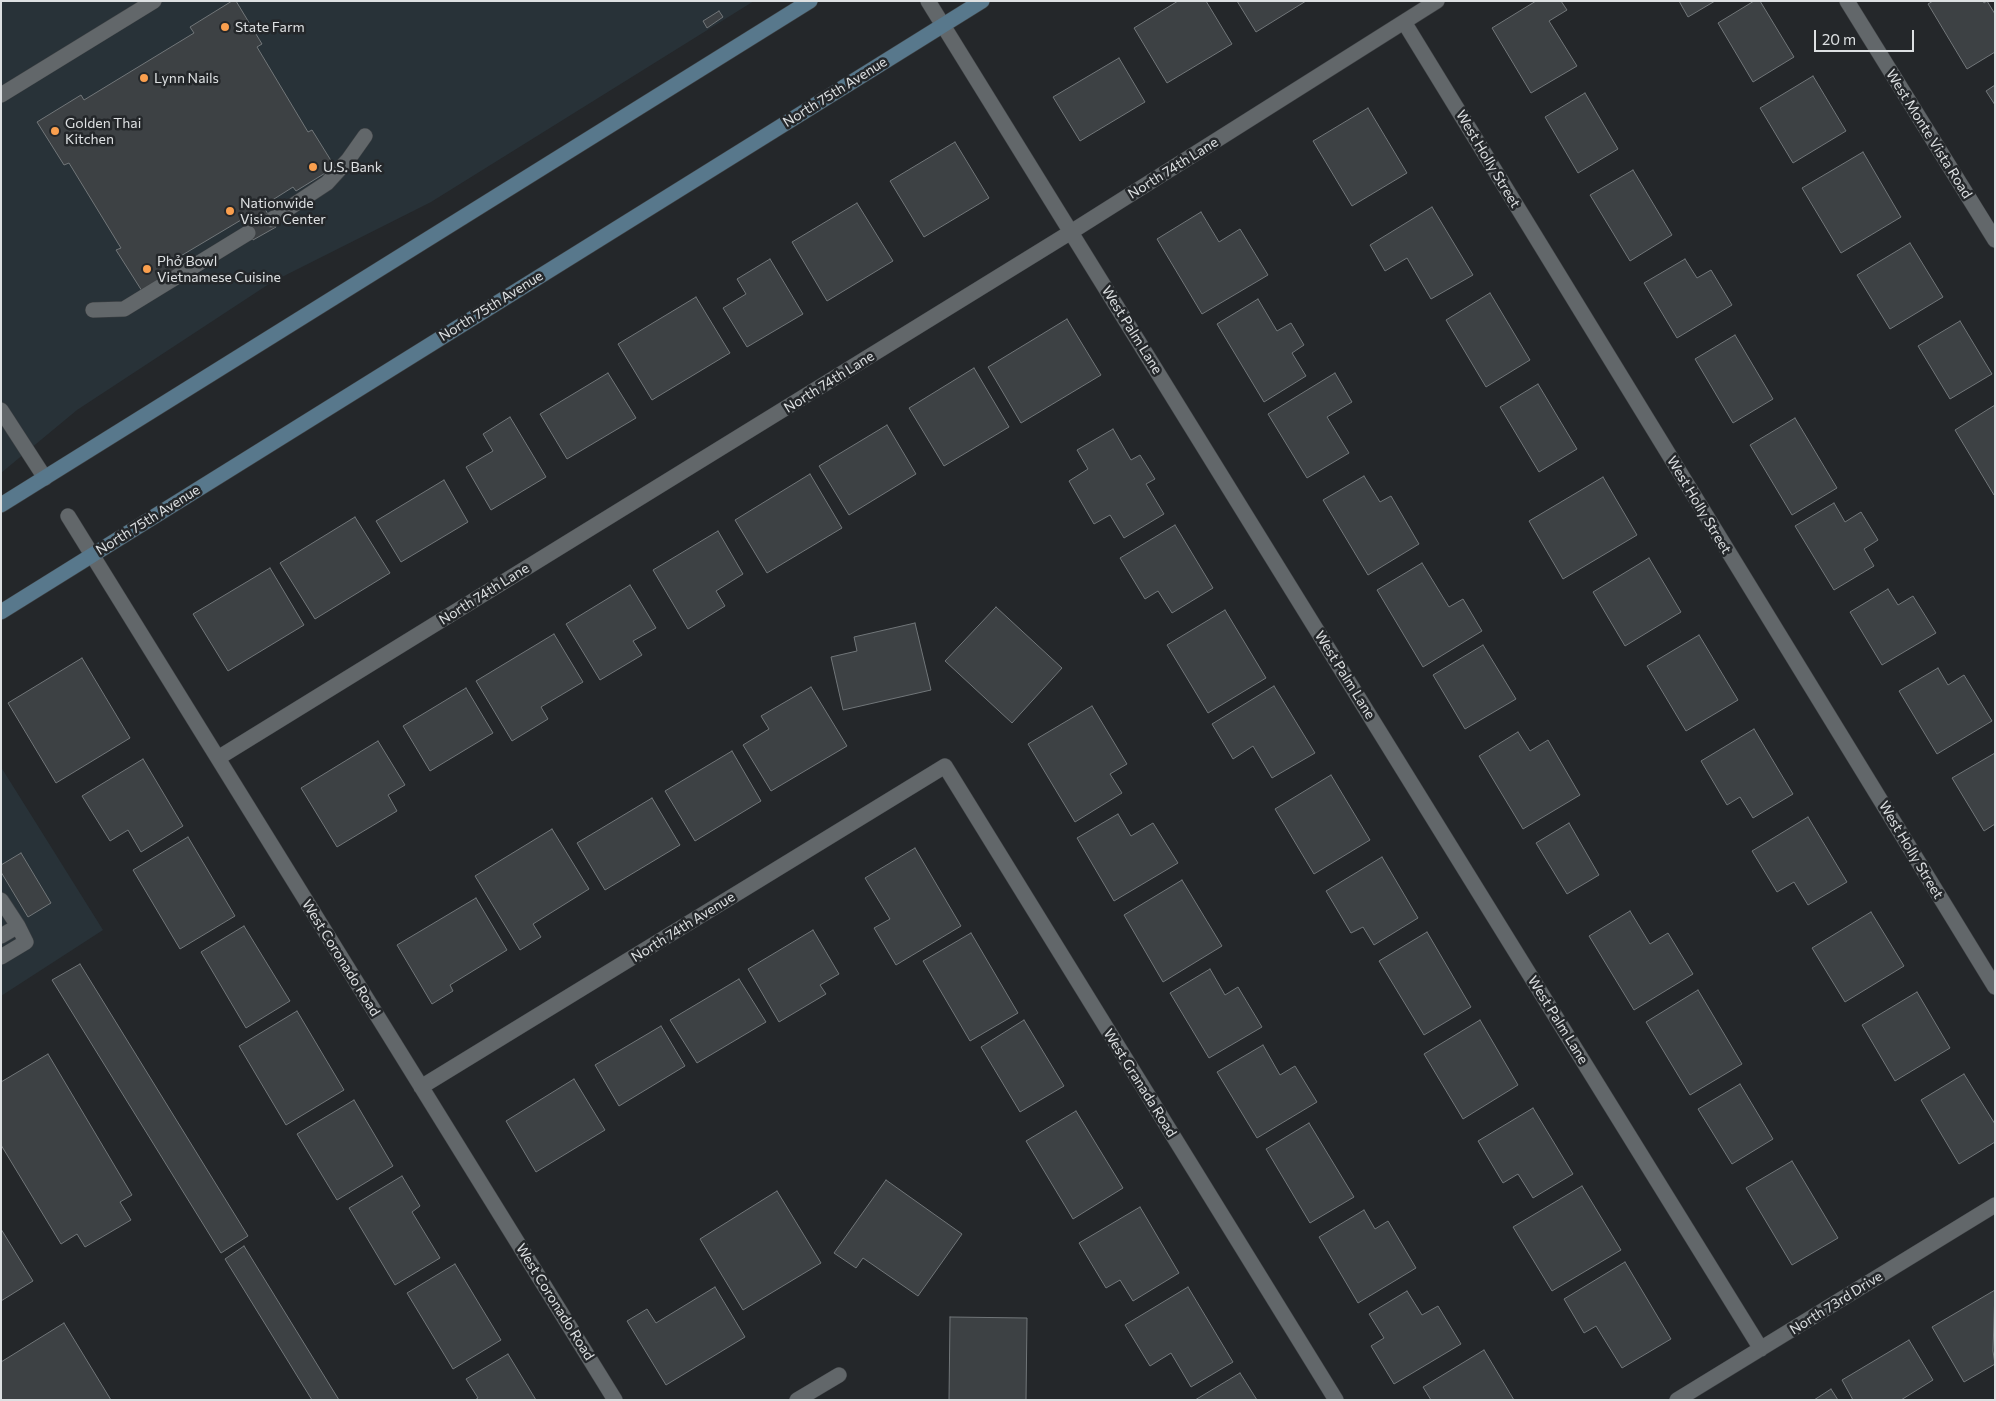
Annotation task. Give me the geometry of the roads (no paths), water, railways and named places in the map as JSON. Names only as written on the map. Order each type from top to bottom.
[{"type":"main road","points":[[1,505],[810,1]]},
{"type":"main road","name":"North 75th Avenue","points":[[1,612],[982,1]]},
{"type":"street","points":[[1,96],[154,1]]},
{"type":"street","name":"West Palm Lane","points":[[928,1],[1761,1350]]},
{"type":"street","name":"North 74th Lane","points":[[218,758],[1071,232],[1437,1]]},
{"type":"street","name":"West Monte Vista Road","points":[[1847,1],[1995,240]]},
{"type":"street","name":"West Holly Street","points":[[1404,22],[1995,987]]},
{"type":"street","points":[[271,220],[327,184],[348,160],[365,136]]},
{"type":"street","points":[[93,310],[124,309],[248,233]]},
{"type":"street","points":[[1,410],[45,478]]},
{"type":"street","name":"West Coronado Road","points":[[68,516],[615,1400]]},
{"type":"street","name":"North 74th Avenue","points":[[421,1088],[945,766]]},
{"type":"street","name":"West Granada Road","points":[[945,766],[1336,1400]]},
{"type":"street","points":[[1,957],[26,942],[18,926],[4,910]]},
{"type":"street","points":[[1,936],[18,926]]},
{"type":"street","name":"North 73rd Drive","points":[[1677,1400],[1995,1205]]},
{"type":"street","points":[[797,1400],[839,1375]]},
{"type":"place","name":"State Farm","points":[[225,27]]},
{"type":"place","name":"Lynn Nails","points":[[144,78]]},
{"type":"place","name":"Golden Thai Kitchen","points":[[55,131]]},
{"type":"place","name":"U.S. Bank","points":[[313,167]]},
{"type":"place","name":"Nationwide Vision Center","points":[[230,211]]},
{"type":"place","name":"Phở Bowl Vietnamese Cuisine","points":[[147,269]]}]
